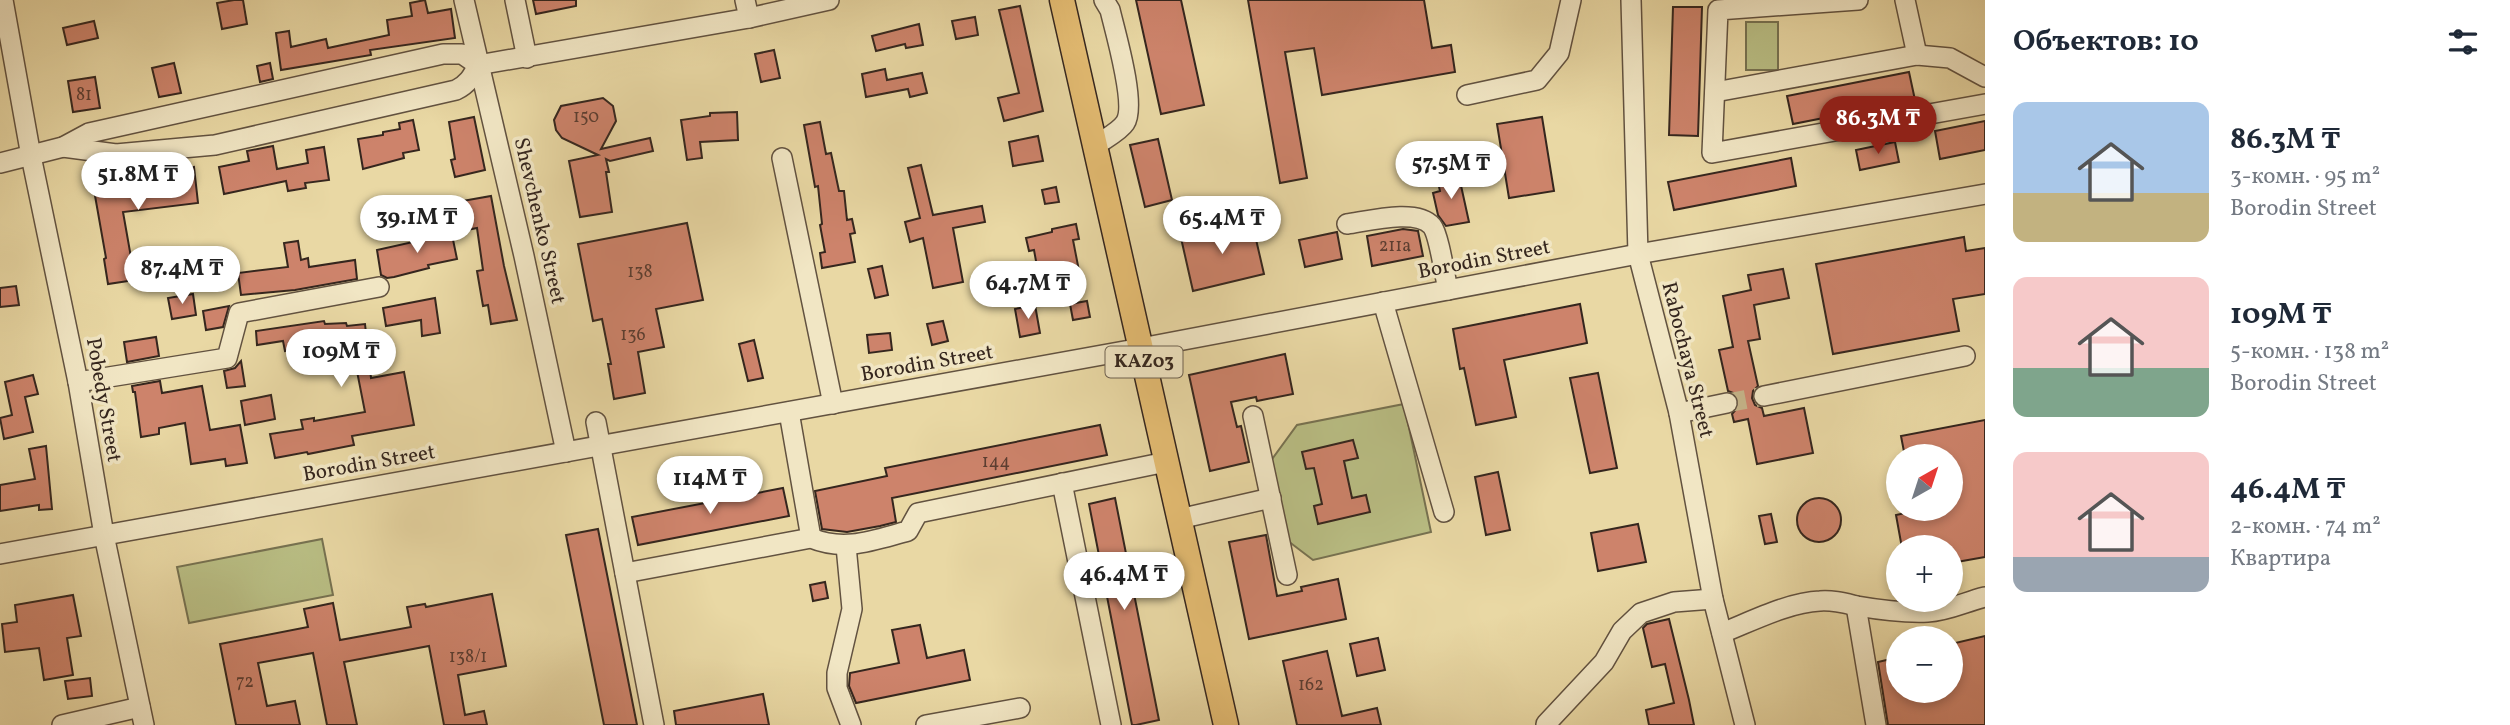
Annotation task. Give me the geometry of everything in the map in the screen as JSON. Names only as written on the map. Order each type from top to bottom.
[{"type":"main road","name":"KАZ03","points":[[1062,0],[1179,519],[1220,724]]},
{"type":"street","name":"Pobedy Street","points":[[4,0],[31,156],[78,382],[104,535],[142,716]]},
{"type":"street","name":"Shevchenko Street","points":[[464,0],[524,256],[566,452]]},
{"type":"street","points":[[515,0],[527,58]]},
{"type":"street","points":[[0,163],[64,147],[89,133],[443,54],[462,54],[478,65],[527,58],[747,9],[829,0]]},
{"type":"street","points":[[1095,146],[1125,123],[1129,112],[1129,96],[1110,10],[1104,0]]},
{"type":"street","points":[[1467,95],[1537,80],[1559,53],[1571,0]]},
{"type":"street","name":"Rabochaya Street","points":[[1631,0],[1638,254],[1679,413],[1713,599],[1745,725]]},
{"type":"street","points":[[1905,0],[1917,55]]},
{"type":"street","points":[[1846,1],[1718,10],[1712,153],[1985,104]]},
{"type":"street","points":[[1715,92],[1917,55],[1950,58],[1985,77]]},
{"type":"street","points":[[64,147],[116,154],[215,145],[456,90],[466,85],[478,65]]},
{"type":"street","points":[[782,158],[833,404]]},
{"type":"street","name":"Borodin Street","points":[[0,554],[1141,348],[1638,254],[1985,194]]},
{"type":"street","points":[[1347,224],[1413,216],[1425,220],[1433,228],[1448,290]]},
{"type":"street","points":[[78,382],[227,358],[239,313],[379,287]]},
{"type":"street","points":[[1383,302],[1444,512]]},
{"type":"street","points":[[1764,396],[1965,356]]},
{"type":"street","points":[[1679,413],[1727,403]]},
{"type":"street","points":[[789,412],[811,538]]},
{"type":"street","points":[[1253,416],[1287,575]]},
{"type":"street","points":[[596,422],[654,725]]},
{"type":"street","points":[[625,573],[811,538],[827,545],[846,546],[908,531],[918,513],[1166,463]]},
{"type":"street","points":[[1062,483],[1111,725]]},
{"type":"street","points":[[1179,519],[1271,498]]},
{"type":"street","points":[[846,546],[852,609],[837,673],[837,688],[851,725]]},
{"type":"street","points":[[1722,633],[1816,601],[1839,601],[1856,606],[1928,612],[1949,609],[1985,597]]},
{"type":"street","points":[[1546,724],[1604,662],[1622,631],[1641,613],[1674,603],[1713,599]]},
{"type":"street","points":[[1856,606],[1876,725]]},
{"type":"street","points":[[926,725],[1020,708]]},
{"type":"street","points":[[62,725],[142,716]]},
{"type":"green space","points":[[1746,22],[1778,22],[1778,70],[1746,70]]},
{"type":"green space","points":[[1404,404],[1431,532],[1313,560],[1288,541],[1270,462],[1297,425]]},
{"type":"green space","points":[[322,539],[333,595],[189,623],[177,567]]},
{"type":"building","points":[[243,0],[247,24],[222,29],[217,3]]},
{"type":"building","points":[[425,0],[428,13],[451,9],[455,38],[370,50],[371,55],[281,70],[276,33],[289,31],[291,47],[326,39],[328,48],[389,35],[387,20],[412,16],[410,3]]},
{"type":"building","points":[[533,0],[576,0],[576,6],[536,14]]},
{"type":"building","points":[[1136,0],[1181,0],[1204,105],[1161,114]]},
{"type":"building","points":[[1248,0],[1424,0],[1432,48],[1451,45],[1455,72],[1322,95],[1314,48],[1285,52],[1307,178],[1280,183]]},
{"type":"building","points":[[1020,6],[1043,111],[1004,121],[998,98],[1019,93],[999,10]]},
{"type":"building","points":[[1673,7],[1702,7],[1698,136],[1669,135]]},
{"type":"building","points":[[975,17],[978,35],[956,39],[952,21]]},
{"type":"building","points":[[94,21],[98,38],[67,45],[63,28]]},
{"type":"building","points":[[919,24],[923,45],[906,48],[905,44],[876,51],[872,36]]},
{"type":"building","points":[[774,50],[780,78],[761,82],[755,54]]},
{"type":"building","points":[[174,63],[181,93],[159,97],[152,68]]},
{"type":"building","points":[[270,63],[273,79],[260,82],[257,66]]},
{"type":"building","points":[[885,69],[887,80],[922,73],[927,93],[910,97],[908,89],[866,97],[862,74]]},
{"type":"building","points":[[1909,72],[1915,100],[1793,124],[1787,96]]},
{"type":"building","points":[[95,77],[100,108],[73,112],[68,81]]},
{"type":"building","points":[[603,98],[613,106],[616,121],[601,149],[650,138],[653,151],[610,161],[606,159],[612,212],[580,217],[569,161],[598,155],[562,138],[556,130],[554,120],[561,106]]},
{"type":"building","points":[[737,112],[738,140],[700,142],[702,158],[687,160],[681,120],[710,116],[710,113]]},
{"type":"building","points":[[474,117],[485,170],[455,177],[451,160],[455,159],[449,122]]},
{"type":"building","points":[[1542,117],[1554,191],[1509,198],[1497,124]]},
{"type":"building","points":[[413,120],[419,150],[403,153],[404,158],[363,169],[358,139],[383,135],[383,132],[400,129],[399,123]]},
{"type":"building","points":[[1985,121],[1985,150],[1940,159],[1935,131]]},
{"type":"building","points":[[820,122],[826,154],[831,153],[839,191],[844,191],[847,220],[852,219],[855,233],[850,234],[855,262],[822,268],[820,253],[825,252],[820,225],[818,186],[815,187],[804,125]]},
{"type":"building","points":[[1038,136],[1043,161],[1013,166],[1009,142]]},
{"type":"building","points":[[1158,139],[1172,200],[1145,207],[1130,145]]},
{"type":"building","points":[[1895,142],[1899,162],[1860,170],[1856,150]]},
{"type":"building","points":[[273,146],[277,169],[308,163],[306,150],[324,147],[329,180],[305,183],[306,188],[288,191],[286,181],[224,194],[219,167],[249,161],[247,151]]},
{"type":"building","points":[[1791,158],[1796,186],[1674,210],[1668,182]]},
{"type":"building","points":[[921,165],[933,215],[982,206],[985,222],[953,228],[963,282],[933,288],[923,238],[910,242],[905,222],[920,218],[908,168]]},
{"type":"building","points":[[194,167],[198,203],[123,212],[135,280],[108,284],[94,190],[125,184],[124,177]]},
{"type":"building","points":[[1458,172],[1469,222],[1446,226],[1438,215],[1433,193],[1440,191],[1437,178]]},
{"type":"building","points":[[1056,187],[1059,202],[1045,204],[1042,190]]},
{"type":"building","points":[[491,196],[517,320],[491,324],[488,305],[483,306],[477,271],[483,270],[477,228],[457,232],[451,203]]},
{"type":"building","points":[[1252,222],[1264,274],[1193,291],[1181,238]]},
{"type":"building","points":[[687,223],[703,300],[656,309],[664,347],[638,352],[645,393],[614,399],[608,364],[611,364],[602,319],[593,321],[578,244]]},
{"type":"building","points":[[1076,224],[1079,239],[1073,240],[1080,276],[1040,283],[1034,250],[1029,251],[1026,238]]},
{"type":"building","points":[[1403,229],[1418,231],[1423,256],[1372,266],[1367,236]]},
{"type":"building","points":[[451,230],[457,259],[428,265],[429,268],[394,277],[381,275],[377,250],[431,238],[431,235]]},
{"type":"building","points":[[1337,232],[1342,259],[1305,267],[1299,240]]},
{"type":"building","points":[[1964,237],[1966,251],[1985,248],[1985,294],[1953,299],[1959,331],[1833,354],[1816,264]]},
{"type":"building","points":[[298,241],[301,260],[308,258],[309,267],[355,260],[357,279],[295,290],[241,295],[238,273],[288,267],[284,243]]},
{"type":"building","points":[[201,258],[203,279],[190,281],[188,259]]},
{"type":"building","points":[[882,266],[888,295],[875,298],[868,269]]},
{"type":"building","points":[[1783,269],[1789,298],[1754,305],[1760,339],[1748,341],[1758,386],[1753,391],[1752,398],[1755,405],[1762,408],[1764,416],[1804,408],[1813,453],[1757,464],[1748,419],[1734,422],[1732,414],[1739,401],[1736,394],[1728,391],[1719,350],[1733,347],[1723,296],[1751,290],[1748,275]]},
{"type":"building","points":[[16,286],[19,305],[0,307],[0,288]]},
{"type":"building","points":[[193,294],[196,315],[172,319],[168,298]]},
{"type":"building","points":[[435,298],[440,333],[422,336],[421,320],[386,326],[383,308]]},
{"type":"building","points":[[1087,301],[1090,317],[1073,320],[1070,304]]},
{"type":"building","points":[[1580,304],[1587,343],[1504,360],[1516,417],[1476,425],[1464,368],[1460,369],[1453,329]]},
{"type":"building","points":[[1035,305],[1040,333],[1020,337],[1015,309]]},
{"type":"building","points":[[229,306],[223,327],[206,330],[203,311]]},
{"type":"building","points":[[324,321],[325,324],[346,323],[347,326],[365,324],[371,378],[404,372],[414,425],[352,436],[354,445],[275,458],[270,434],[303,429],[301,420],[314,418],[314,421],[365,412],[355,361],[332,363],[331,357],[313,359],[312,347],[285,351],[283,341],[257,345],[256,331]]},
{"type":"building","points":[[943,321],[948,341],[932,345],[927,324]]},
{"type":"building","points":[[890,333],[892,350],[869,353],[867,335]]},
{"type":"building","points":[[156,337],[159,356],[127,362],[124,342]]},
{"type":"building","points":[[754,340],[763,378],[748,381],[739,344]]},
{"type":"building","points":[[1285,354],[1293,394],[1257,401],[1256,397],[1231,402],[1237,427],[1241,426],[1249,462],[1210,471],[1189,375]]},
{"type":"building","points":[[241,361],[245,386],[227,388],[224,371],[235,368]]},
{"type":"building","points":[[1598,373],[1617,468],[1590,473],[1570,378]]},
{"type":"building","points":[[33,375],[38,394],[25,397],[33,432],[4,439],[0,418],[12,415],[5,382]]},
{"type":"building","points":[[160,381],[162,393],[202,386],[210,430],[240,425],[247,463],[226,466],[225,459],[191,464],[185,423],[159,428],[159,434],[141,437],[132,386]]},
{"type":"building","points":[[271,395],[275,419],[245,425],[241,401]]},
{"type":"building","points":[[1985,420],[1985,557],[1963,561],[1963,535],[1900,535],[1897,522],[1964,522],[1964,444],[1903,444],[1901,436]]},
{"type":"building","points":[[1100,425],[1107,455],[892,498],[896,522],[847,532],[822,529],[815,491],[887,476],[885,468]]},
{"type":"building","points":[[1353,440],[1358,458],[1344,461],[1352,498],[1366,495],[1370,512],[1318,524],[1314,506],[1322,504],[1314,468],[1306,469],[1302,452]]},
{"type":"building","points":[[46,446],[52,509],[39,510],[39,505],[0,511],[0,485],[35,479],[29,449]]},
{"type":"building","points":[[1498,472],[1510,530],[1486,535],[1475,477]]},
{"type":"building","points":[[783,488],[789,516],[638,545],[632,517]]},
{"type":"building","points":[[1115,498],[1159,720],[1136,725],[1132,725],[1089,504]]},
{"type":"building","points":[[1819,498],[1834,505],[1841,520],[1834,535],[1819,542],[1804,535],[1797,520],[1804,505]]},
{"type":"building","points":[[1771,514],[1777,542],[1765,544],[1759,516]]},
{"type":"building","points":[[1638,524],[1646,562],[1598,571],[1591,533]]},
{"type":"building","points":[[598,529],[637,725],[604,725],[566,535]]},
{"type":"building","points":[[1266,535],[1277,596],[1302,591],[1301,587],[1338,579],[1346,619],[1249,639],[1229,542]]},
{"type":"building","points":[[825,582],[828,598],[813,601],[810,585]]},
{"type":"building","points":[[492,594],[506,666],[458,675],[465,715],[484,711],[487,725],[444,725],[429,646],[344,662],[357,725],[327,725],[313,653],[258,663],[267,706],[295,701],[300,725],[236,725],[220,644],[308,627],[304,609],[333,603],[340,640],[411,627],[407,607],[425,604],[426,607]]},
{"type":"building","points":[[73,595],[81,636],[67,638],[73,675],[44,680],[39,648],[5,652],[2,624],[17,622],[15,605]]},
{"type":"building","points":[[1669,619],[1694,725],[1649,725],[1646,710],[1674,703],[1665,664],[1652,667],[1643,628],[1647,624]]},
{"type":"building","points":[[920,625],[927,658],[964,650],[970,680],[856,703],[849,686],[850,673],[899,663],[892,630]]},
{"type":"building","points":[[1985,636],[1985,725],[1888,725],[1878,662],[1886,660],[1886,703],[1963,703],[1963,641]]},
{"type":"building","points":[[1378,638],[1385,670],[1357,676],[1350,644]]},
{"type":"building","points":[[1327,651],[1342,716],[1377,708],[1381,725],[1297,725],[1283,661]]},
{"type":"building","points":[[90,678],[92,696],[68,699],[65,681]]},
{"type":"building","points":[[763,694],[769,725],[676,725],[674,711]]},
{"type":"tunnel","points":[[1727,403],[1764,396]]}]
